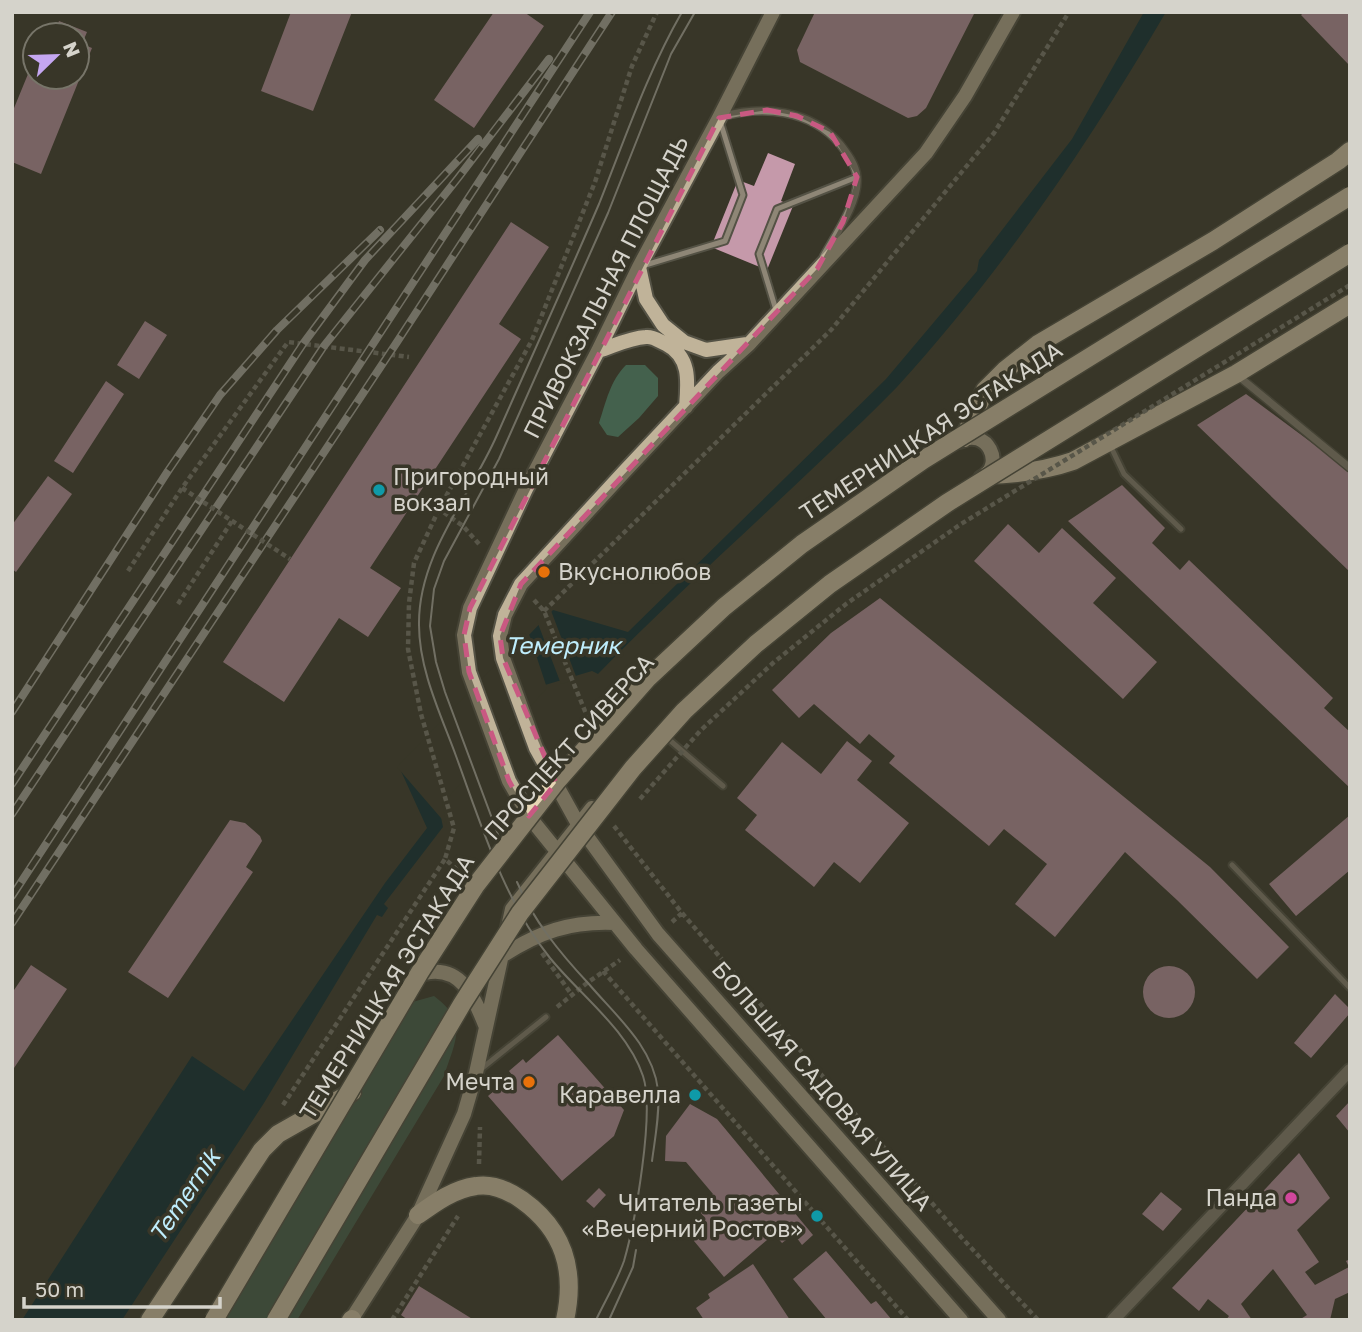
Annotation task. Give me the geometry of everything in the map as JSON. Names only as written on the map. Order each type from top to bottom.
[{"type":"main road","name":"ПРИВОКЗАЛЬНАЯ ПЛОЩАДЬ","points":[[615,923],[531,820],[509,781],[469,672],[464,635],[470,608],[526,489],[773,12]]},
{"type":"main road","points":[[578,824],[536,748],[503,659],[500,636],[505,615],[521,584],[926,153],[965,96],[1013,12]]},
{"type":"main road","points":[[988,475],[993,464],[991,451],[983,440],[964,438],[985,390],[1005,370],[1038,344],[1213,242],[1350,151]]},
{"type":"main road","name":"ТЕМЕРНИЦКАЯ ЭСТАКАДА","points":[[214,1320],[475,885],[557,781],[647,679],[724,607],[802,544],[923,460],[1350,196]]},
{"type":"main road","points":[[276,1320],[462,1004],[520,913],[633,768],[684,711],[756,644],[830,584],[947,502],[1350,253]]},
{"type":"main road","points":[[639,267],[646,299],[663,325],[684,342],[706,350],[749,344]]},
{"type":"main road","points":[[351,1319],[418,1215],[464,1114],[476,1073],[512,909],[578,824],[679,708],[752,640],[828,579],[944,498],[988,475],[1030,473],[1073,461],[1236,374],[1350,304]]},
{"type":"main road","points":[[598,352],[631,339],[650,336],[673,348],[685,361],[688,387],[686,407]]},
{"type":"main road","name":"ПРОСПЕКТ СИВЕРСА","points":[[222,1320],[355,1090],[478,887],[531,820],[651,685],[729,612],[806,550],[964,438]]},
{"type":"main road","name":"БОЛЬШАЯ САДОВАЯ УЛИЦА","points":[[578,824],[658,934],[999,1320]]},
{"type":"main road","points":[[502,956],[531,938],[566,926],[593,922],[615,923],[961,1320]]},
{"type":"main road","points":[[425,973],[438,970],[464,984],[485,1025]]},
{"type":"main road","points":[[150,1320],[261,1150],[278,1134],[355,1090]]},
{"type":"main road","points":[[418,1215],[448,1194],[478,1185],[507,1189],[542,1214],[563,1247],[568,1278],[565,1320]]},
{"type":"street","points":[[719,118],[742,111],[767,110],[797,116],[830,132],[848,154],[857,177],[854,195],[843,222],[817,269]]},
{"type":"street","points":[[1236,374],[1350,468]]},
{"type":"street","points":[[1113,1320],[1350,1070]]},
{"type":"lane","points":[[639,267],[725,241],[743,195],[719,118]]},
{"type":"lane","points":[[776,313],[758,254],[777,209],[857,177]]},
{"type":"lane","points":[[1109,442],[1124,474],[1181,529]]},
{"type":"lane","points":[[659,731],[723,786]]},
{"type":"lane","points":[[1232,866],[1350,988]]},
{"type":"lane","points":[[476,1073],[546,1017]]},
{"type":"path","points":[[281,1107],[445,859],[454,828],[421,715],[408,649],[409,603],[414,563],[439,509],[532,340],[595,182],[632,66],[657,12]]},
{"type":"path","points":[[581,705],[544,611],[831,330],[994,132],[1069,12]]},
{"type":"path","points":[[639,799],[701,730],[773,663],[846,604],[961,524],[1350,285]]},
{"type":"path","points":[[128,571],[182,488],[288,342],[409,357]]},
{"type":"path","points":[[182,488],[290,559]]},
{"type":"path","points":[[439,509],[463,526],[493,559]]},
{"type":"path","points":[[178,604],[232,521]]},
{"type":"path","points":[[613,829],[622,819]]},
{"type":"path","points":[[445,859],[478,887]]},
{"type":"path","points":[[682,914],[962,1238],[1038,1320]]},
{"type":"path","points":[[603,971],[908,1320]]},
{"type":"path","points":[[459,1215],[466,1212]]},
{"type":"highlighted area","points":[[767,110],[797,116],[830,132],[857,177],[843,222],[817,269],[521,584],[500,636],[503,658],[556,783],[529,816],[509,781],[469,672],[464,635],[470,608],[719,118]]},
{"type":"green space","points":[[626,365],[645,365],[658,378],[658,396],[618,437],[607,435],[599,423],[612,385]]},
{"type":"green space","points":[[434,996],[445,1005],[455,1024],[455,1042],[444,1076],[297,1320],[215,1320],[409,1003]]},
{"type":"water","points":[[1144,12],[1166,12],[1106,111],[1007,253],[972,299],[897,387],[598,674],[592,671],[545,685],[438,802],[443,827],[384,904],[388,908],[382,917],[377,915],[264,1103],[122,1320],[22,1320],[192,1056],[244,1091],[385,883],[427,828],[400,769],[553,610],[628,632],[886,379],[977,271],[979,260],[1072,139]]},
{"type":"pier","points":[[550,608],[577,679],[561,684],[537,621]]},
{"type":"pier","points":[[528,631],[547,688],[442,804],[447,825],[397,767]]},
{"type":"building","points":[[291,12],[352,12],[313,111],[261,91]]},
{"type":"building","points":[[494,12],[524,12],[544,26],[474,128],[434,100]]},
{"type":"building","points":[[815,12],[975,12],[926,108],[917,116],[908,118],[800,62],[797,50]]},
{"type":"building","points":[[1304,12],[1350,12],[1350,66],[1301,15]]},
{"type":"building","points":[[21,91],[75,91],[41,174],[12,162],[12,113]]},
{"type":"building","points":[[768,153],[795,164],[781,201],[793,206],[767,270],[711,247],[738,180],[754,186]]},
{"type":"building","name":"Пригородный вокзал","points":[[511,222],[549,247],[499,324],[521,339],[370,568],[401,588],[368,637],[339,618],[284,702],[223,662]]},
{"type":"building","points":[[145,321],[167,335],[139,379],[117,365]]},
{"type":"building","points":[[106,381],[124,394],[73,473],[54,461]]},
{"type":"building","points":[[1246,394],[1350,471],[1350,572],[1197,425]]},
{"type":"building","points":[[48,476],[72,494],[16,572],[12,569],[12,525]]},
{"type":"building","points":[[1122,485],[1165,528],[1152,543],[1180,570],[1189,560],[1333,698],[1324,708],[1350,732],[1350,788],[1068,521]]},
{"type":"building","points":[[1008,524],[1039,553],[1062,528],[1116,578],[1093,603],[1157,662],[1123,699],[974,561]]},
{"type":"building","points":[[880,598],[1210,867],[1289,947],[1257,979],[1125,852],[1055,937],[1015,904],[1047,864],[1004,829],[989,846],[889,763],[895,756],[869,734],[860,744],[814,704],[799,718],[772,690],[831,633]]},
{"type":"building","points":[[847,741],[872,761],[857,780],[909,823],[860,883],[834,862],[814,887],[745,830],[757,815],[737,798],[782,742],[821,774]]},
{"type":"building","points":[[1350,815],[1350,870],[1296,916],[1269,884]]},
{"type":"building","points":[[230,820],[245,823],[260,836],[262,841],[246,867],[253,872],[168,998],[128,972]]},
{"type":"building","points":[[31,965],[67,989],[12,1071],[12,993]]},
{"type":"building","points":[[1169,966],[1188,973],[1195,992],[1188,1011],[1169,1018],[1150,1011],[1143,992],[1150,973]]},
{"type":"building","points":[[1335,994],[1350,1009],[1350,1013],[1311,1058],[1294,1043]]},
{"type":"building","points":[[558,1035],[624,1110],[614,1136],[562,1181],[488,1096],[512,1075],[509,1071],[523,1059],[526,1063]]},
{"type":"building","points":[[1350,1101],[1350,1133],[1336,1116]]},
{"type":"building","points":[[690,1104],[717,1119],[813,1235],[802,1245],[794,1234],[782,1243],[774,1234],[724,1277],[694,1241],[704,1217],[697,1208],[713,1194],[686,1162],[665,1161],[666,1136]]},
{"type":"building","points":[[1299,1153],[1330,1198],[1297,1230],[1319,1262],[1305,1272],[1315,1285],[1349,1267],[1346,1261],[1350,1259],[1350,1292],[1335,1299],[1330,1320],[1299,1320],[1307,1315],[1273,1269],[1241,1304],[1252,1320],[1226,1320],[1229,1316],[1208,1299],[1199,1311],[1172,1288]]},
{"type":"building","points":[[599,1188],[606,1195],[594,1208],[586,1201]]},
{"type":"building","points":[[1161,1192],[1182,1209],[1163,1231],[1142,1214]]},
{"type":"building","points":[[826,1251],[871,1304],[876,1301],[892,1320],[827,1320],[793,1279]]},
{"type":"building","points":[[753,1264],[790,1320],[704,1320],[696,1308],[710,1298],[708,1294]]},
{"type":"building","points":[[419,1286],[474,1320],[408,1320],[401,1315]]},
{"type":"tram line","points":[[596,1320],[624,1261],[633,1221],[647,1115],[643,1076],[636,1059],[615,1028],[550,958],[519,912],[495,861],[432,692],[423,659],[419,625],[421,599],[436,550],[497,435],[599,204],[647,82],[682,12]]},
{"type":"tram line","points":[[506,856],[436,662],[430,626],[434,589],[444,561],[499,459],[608,213],[671,54],[695,12]]},
{"type":"tram line","points":[[517,882],[548,936],[631,1032],[649,1059],[658,1090],[652,1161]]},
{"type":"tram line","points":[[609,1320],[633,1267],[636,1250]]},
{"type":"railway","points":[[12,896],[590,12]]},
{"type":"railway","points":[[12,923],[612,12]]},
{"type":"railway","points":[[12,814],[324,346],[549,59]]},
{"type":"railway","points":[[12,784],[303,344],[365,260],[478,139]]},
{"type":"railway","points":[[12,712],[220,395],[277,330],[380,230]]},
{"type":"place","name":"Пригородный вокзал","points":[[379,490]]},
{"type":"place","name":"Вкуснолюбов","points":[[544,572]]},
{"type":"place","name":"Мечта","points":[[529,1082]]},
{"type":"place","name":"Каравелла","points":[[695,1095]]},
{"type":"place","name":"Панда","points":[[1291,1198]]},
{"type":"place","name":"Читатель газеты «Вечерний Ростов»","points":[[817,1216]]},
{"type":"water label","name":"Темерник","points":[[563,646]]},
{"type":"water label","name":"Temernik","points":[[185,1196]]}]
